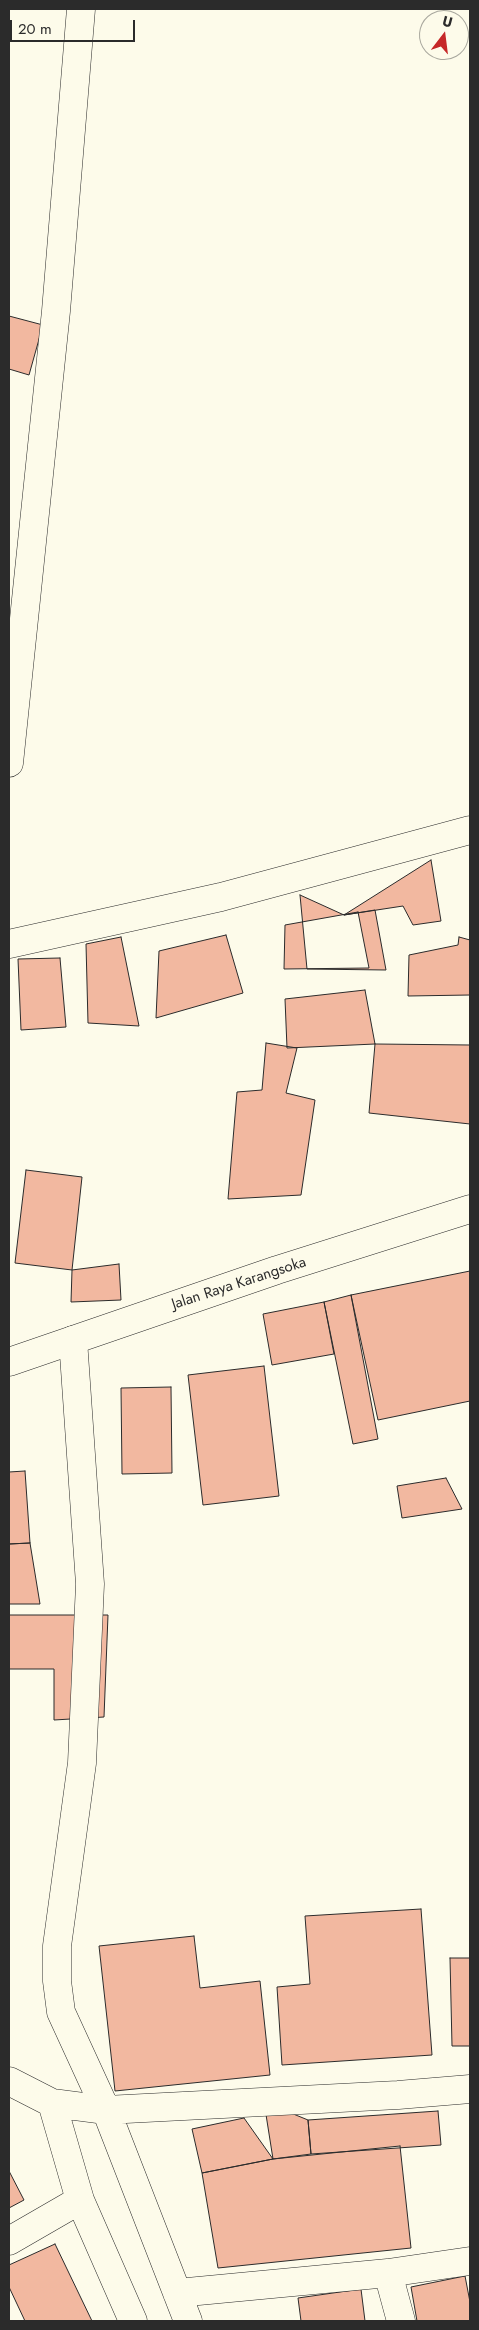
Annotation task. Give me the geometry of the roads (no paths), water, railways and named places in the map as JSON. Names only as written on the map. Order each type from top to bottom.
[{"type":"street","points":[[9,763],[17,615],[56,311],[81,9]]},
{"type":"street","points":[[9,944],[221,897],[470,830]]},
{"type":"street","name":"Jalan Raya Karangsoka","points":[[9,1362],[277,1270],[470,1210]]},
{"type":"street","points":[[74,1340],[90,1584],[82,1763],[57,1946],[57,1981],[61,2012],[106,2110],[188,2321]]},
{"type":"street","points":[[9,2081],[52,2103],[106,2110],[398,2095],[470,2089]]},
{"type":"street","points":[[52,2103],[80,2200],[132,2321]]},
{"type":"street","points":[[9,2241],[80,2200]]},
{"type":"street","points":[[177,2293],[388,2273],[470,2261]]},
{"type":"street","points":[[388,2273],[401,2321]]}]
